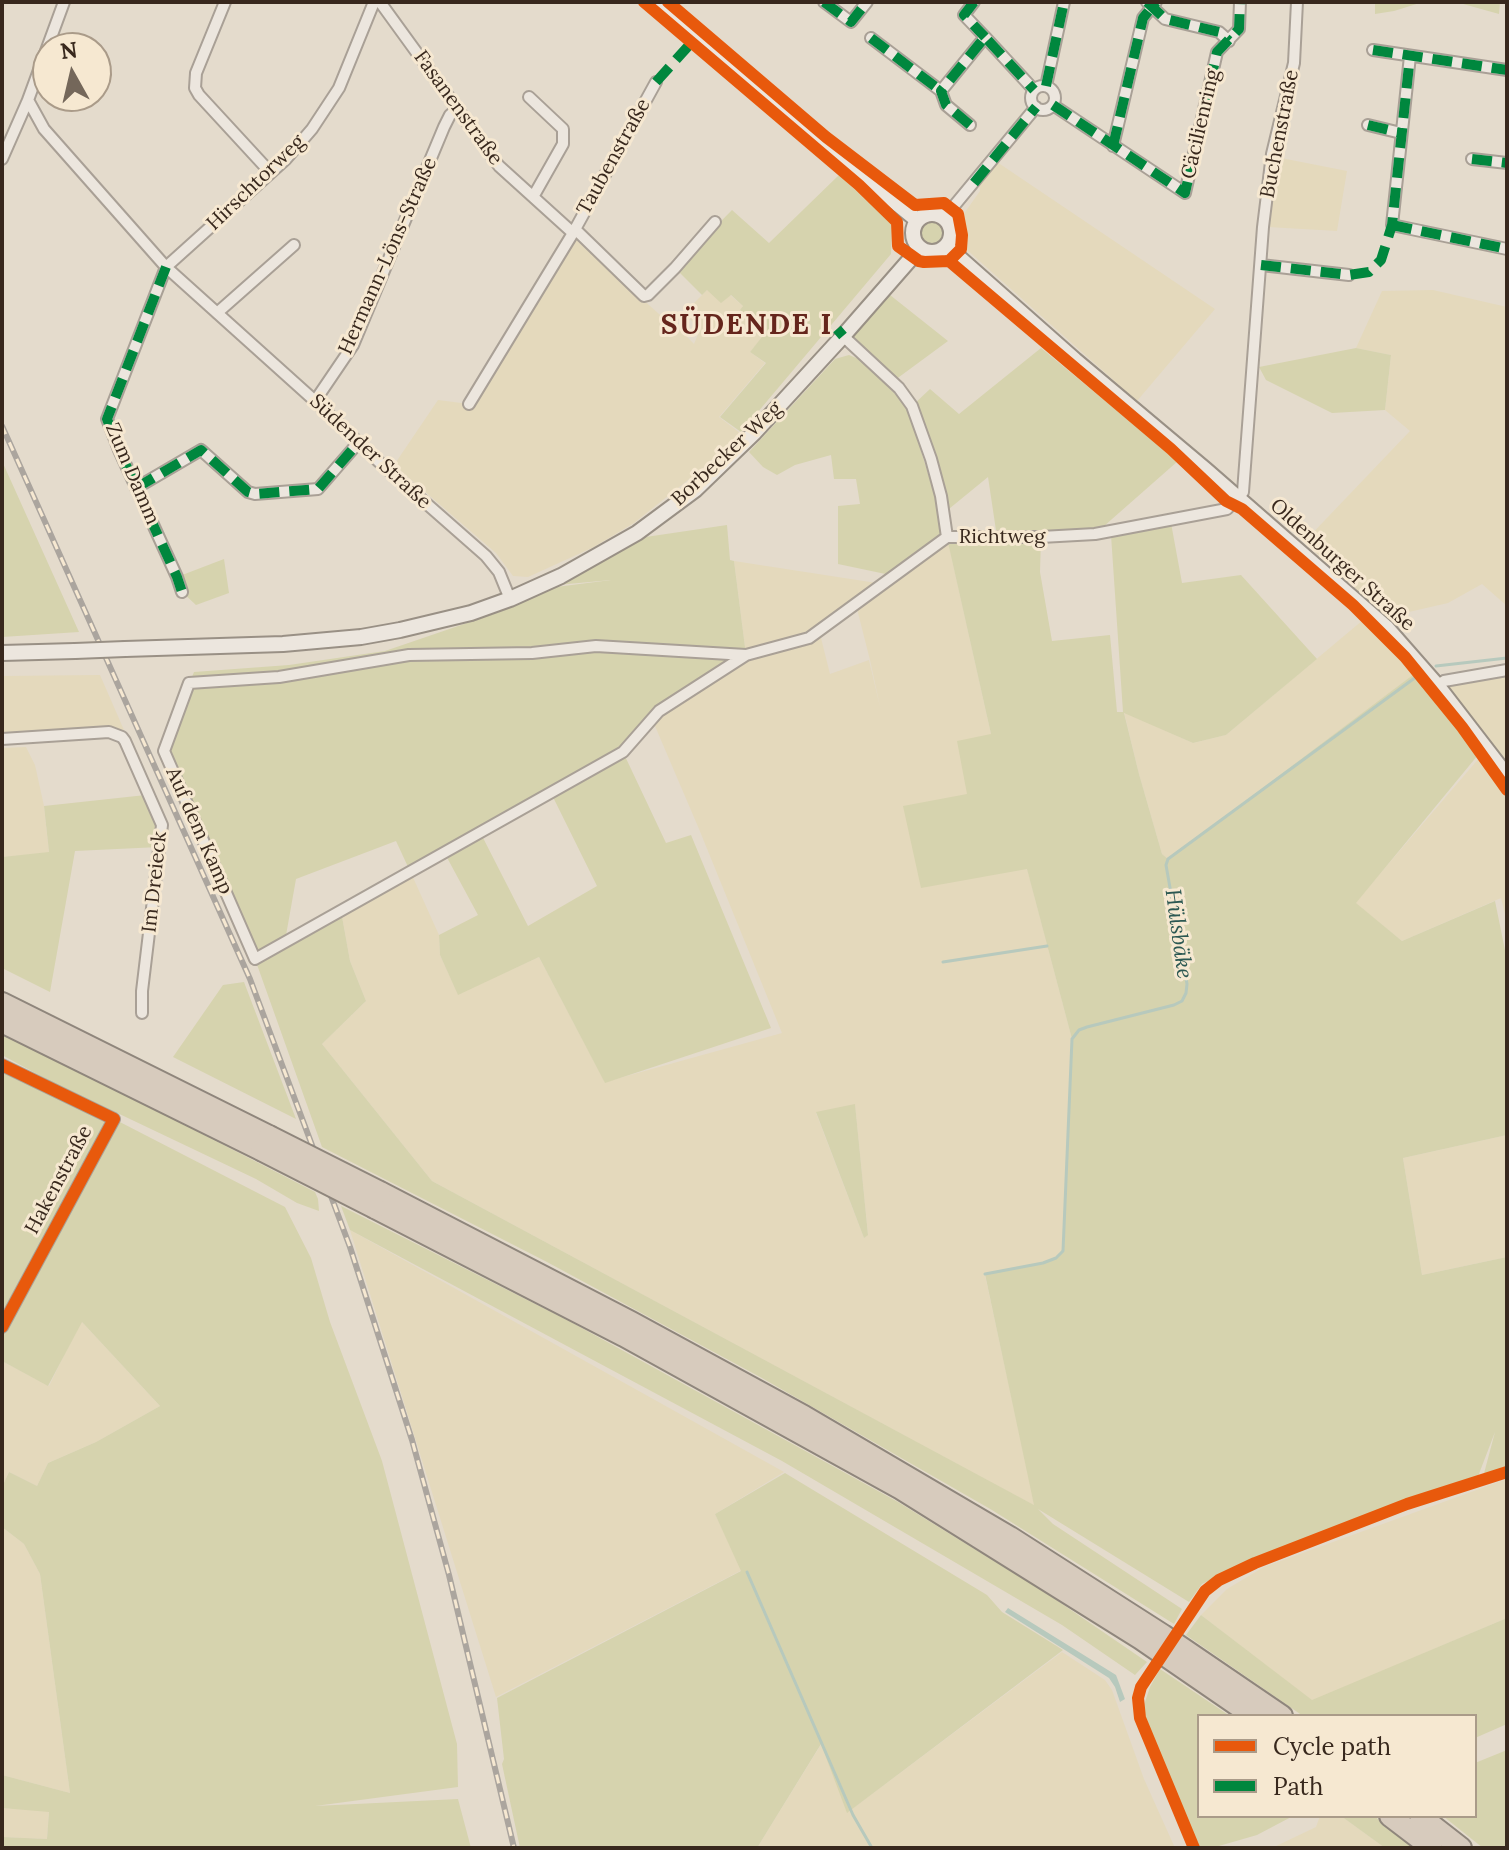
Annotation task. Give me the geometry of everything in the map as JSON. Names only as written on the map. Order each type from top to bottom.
[{"type":"highway","points":[[2,1003],[265,1143],[631,1322],[804,1416],[1010,1537],[1163,1635],[1178,1655],[1251,1714]]},
{"type":"highway","points":[[2,1022],[265,1143]]},
{"type":"highway","points":[[378,1200],[901,1489],[1141,1639],[1178,1655],[1279,1714]]},
{"type":"highway","points":[[1393,1818],[1432,1848]]},
{"type":"highway","points":[[1423,1818],[1461,1848]]},
{"type":"street","points":[[2,159],[28,100],[64,2]]},
{"type":"street","points":[[225,2],[196,73],[195,88],[270,172]]},
{"type":"street","name":"Hirschtorweg","points":[[166,267],[286,159],[326,109],[377,2]]},
{"type":"street","name":"Fasanenstraße","points":[[377,2],[499,166],[644,296],[715,222]]},
{"type":"street","points":[[824,2],[851,22],[867,2]]},
{"type":"street","points":[[974,2],[964,15],[1034,90]]},
{"type":"street","points":[[1046,86],[1064,2]]},
{"type":"street","name":"Cäcilienring","points":[[1053,105],[1185,193],[1217,52],[1239,29],[1240,2]]},
{"type":"street","name":"Buchenstraße","points":[[1238,498],[1243,492],[1245,472],[1272,154],[1294,63],[1297,2]]},
{"type":"street","points":[[1113,146],[1143,18],[1152,4],[1165,19],[1219,32],[1229,41]]},
{"type":"street","points":[[665,5],[795,121],[917,220]]},
{"type":"street","points":[[941,91],[985,37]]},
{"type":"street","points":[[871,38],[941,91],[946,105],[970,125]]},
{"type":"street","points":[[1373,50],[1507,70]]},
{"type":"street","points":[[1410,56],[1392,225],[1507,249]]},
{"type":"street","name":"Taubenstraße","points":[[574,231],[656,82]]},
{"type":"street","points":[[1046,86],[1055,94],[1053,105],[1045,110],[1036,107],[1031,99],[1034,90],[1046,86]]},
{"type":"street","points":[[529,97],[563,129],[563,144],[533,197]]},
{"type":"street","name":"Südender Straße","points":[[28,100],[52,139],[166,267],[486,556],[499,572],[510,599]]},
{"type":"street","points":[[944,218],[1036,107]]},
{"type":"street","name":"Hermann-Löns-Straße","points":[[315,401],[353,345],[444,127],[457,109]]},
{"type":"street","points":[[1368,125],[1401,133]]},
{"type":"street","points":[[1472,159],[1507,163]]},
{"type":"street","points":[[928,214],[944,218],[951,231],[946,246],[932,252],[920,248],[913,232],[917,220],[928,214]]},
{"type":"street","points":[[469,404],[574,231]]},
{"type":"street","points":[[217,313],[294,245]]},
{"type":"street","name":"Oldenburger Straße","points":[[946,246],[1387,628],[1437,685],[1507,776]]},
{"type":"street","name":"Borbecker Weg","points":[[2,653],[349,639],[471,613],[510,599],[601,555],[695,490],[737,451],[920,248]]},
{"type":"street","points":[[1261,265],[1349,275]]},
{"type":"street","name":"Zum Damm","points":[[166,267],[107,419],[182,592]]},
{"type":"street","points":[[843,336],[899,388],[912,406],[938,483],[947,537]]},
{"type":"street","points":[[136,488],[201,450],[248,492],[318,489],[358,443]]},
{"type":"street","name":"Richtweg","points":[[746,655],[809,638],[947,537],[1095,534],[1227,509],[1238,498]]},
{"type":"street","name":"Auf dem Kamp","points":[[596,646],[746,655],[659,711],[623,752],[255,959],[164,751],[189,683],[279,677],[409,655],[532,653],[596,646]]},
{"type":"street","points":[[1437,685],[1444,681],[1507,670]]},
{"type":"street","name":"Im Dreieck","points":[[2,739],[109,732],[125,741],[162,825],[142,1013]]},
{"type":"street","name":"Hakenstraße","points":[[2,1065],[114,1119],[2,1327]]},
{"type":"shaded area","points":[[1375,2],[1423,2],[1375,14]]},
{"type":"shaded area","points":[[1456,2],[1500,2],[1499,14]]},
{"type":"shaded area","points":[[1276,157],[1347,171],[1337,231],[1268,227]]},
{"type":"shaded area","points":[[997,162],[1215,309],[1137,401],[966,249],[963,215],[980,191],[979,185]]},
{"type":"shaded area","points":[[839,175],[892,224],[891,254],[741,432],[720,417],[766,363],[750,352],[766,332],[740,310],[743,306],[731,295],[721,303],[707,290],[702,295],[675,268],[732,210],[769,243]]},
{"type":"shaded area","points":[[933,220],[942,223],[945,232],[942,241],[933,244],[924,241],[921,232],[924,223]]},
{"type":"shaded area","points":[[574,238],[668,322],[670,319],[694,344],[700,329],[684,313],[707,290],[730,295],[743,306],[740,311],[767,333],[750,352],[765,363],[719,417],[740,433],[703,468],[634,523],[594,547],[528,577],[513,576],[496,553],[394,465],[438,400],[469,404]]},
{"type":"shaded area","points":[[1433,290],[1507,307],[1507,606],[1482,584],[1448,603],[1387,617],[1304,542],[1410,431],[1385,410],[1391,355],[1356,348],[1382,291]]},
{"type":"shaded area","points":[[890,295],[948,341],[895,380],[852,337]]},
{"type":"shaded area","points":[[1041,348],[1178,461],[1095,534],[1041,538],[1040,572],[1052,641],[1110,635],[1117,712],[1123,712],[1111,535],[1171,523],[1182,583],[1241,575],[1317,659],[1226,735],[1193,743],[1124,713],[1162,854],[1168,859],[1414,674],[1478,755],[1356,903],[1402,941],[1495,901],[1507,960],[1507,1135],[1403,1158],[1422,1275],[1507,1257],[1507,1472],[1482,1481],[1495,1432],[1477,1479],[1408,1500],[1245,1563],[1202,1584],[1189,1602],[1038,1509],[1053,1524],[1182,1609],[1174,1624],[992,1510],[762,1378],[547,1262],[322,1147],[255,959],[161,756],[194,672],[289,665],[385,651],[502,611],[556,587],[611,580],[557,585],[639,538],[727,525],[746,655],[659,711],[623,752],[666,843],[691,835],[771,1028],[605,1083],[539,957],[458,995],[440,955],[439,935],[478,915],[444,852],[480,832],[528,926],[597,886],[552,795],[610,759],[409,869],[396,841],[296,879],[285,941],[341,911],[350,961],[366,1001],[322,1044],[432,1181],[1034,1505],[985,1274],[1043,1263],[1056,1258],[1064,1247],[1072,1039],[1027,869],[921,888],[903,806],[967,794],[957,741],[991,734],[947,538],[895,576],[838,564],[838,506],[860,504],[856,479],[834,479],[831,455],[795,465],[777,475],[763,467],[749,452],[835,359],[849,355],[861,360],[907,406],[935,496],[941,496],[912,406],[930,389],[959,414]],"holes":[[[988,477],[997,537],[947,537],[944,513]]]},
{"type":"shaded area","points":[[1356,348],[1391,355],[1385,410],[1332,413],[1266,380],[1259,367]]},
{"type":"shaded area","points":[[2,461],[79,632],[2,637]]},
{"type":"shaded area","points":[[947,537],[991,734],[967,794],[921,887],[1027,868],[1072,1039],[1064,1247],[1056,1258],[1043,1263],[985,1275],[1035,1506],[432,1181],[322,1044],[366,1001],[350,961],[341,911],[411,873],[439,935],[440,955],[458,994],[539,957],[605,1082],[782,1033],[652,719],[746,655],[734,561],[883,584]],"holes":[[[856,605],[870,660],[881,711],[869,660],[830,674],[819,630]],[[855,1105],[868,1234],[864,1238],[816,1113]]]},
{"type":"shaded area","points":[[224,559],[229,593],[196,605],[182,592],[177,577]]},
{"type":"shaded area","points":[[1363,620],[1414,674],[1168,859],[1162,854],[1124,712],[1193,743],[1226,735]]},
{"type":"shaded area","points":[[100,675],[124,730],[102,727],[2,735],[2,676]]},
{"type":"shaded area","points":[[1507,676],[1507,764],[1448,685]]},
{"type":"shaded area","points":[[26,747],[35,765],[44,806],[49,853],[2,857],[2,748]]},
{"type":"shaded area","points":[[1480,757],[1507,794],[1507,922],[1501,898],[1402,941],[1355,903]]},
{"type":"shaded area","points":[[155,794],[168,823],[162,825],[159,847],[75,851],[50,992],[2,968],[2,857],[49,852],[44,806]]},
{"type":"shaded area","points":[[244,982],[296,1119],[173,1057],[223,985]]},
{"type":"shaded area","points":[[2,1031],[315,1192],[319,1211],[297,1203],[256,1179],[2,1055]]},
{"type":"shaded area","points":[[2,1065],[285,1207],[311,1258],[330,1322],[382,1461],[457,1744],[458,1787],[315,1806],[458,1799],[471,1848],[2,1848],[2,1837],[47,1839],[49,1812],[2,1808],[2,1775],[70,1793],[40,1574],[24,1544],[2,1527],[2,1487],[9,1472],[37,1486],[48,1463],[96,1442],[160,1406],[82,1322],[48,1386],[2,1361]]},
{"type":"shaded area","points":[[855,1104],[868,1235],[864,1238],[816,1112]]},
{"type":"shaded area","points":[[1507,1135],[1507,1257],[1422,1275],[1403,1158]]},
{"type":"shaded area","points":[[341,1206],[569,1321],[898,1502],[1049,1595],[1147,1662],[1135,1675],[1062,1625],[782,1461],[350,1230]]},
{"type":"shaded area","points":[[350,1230],[784,1472],[715,1514],[742,1570],[496,1697]]},
{"type":"shaded area","points":[[81,1321],[160,1406],[96,1442],[48,1463],[37,1486],[9,1472],[2,1487],[2,1361],[49,1386]]},
{"type":"shaded area","points":[[785,1473],[987,1595],[1002,1612],[1063,1650],[847,1813],[821,1744],[757,1848],[520,1848],[502,1764],[497,1698],[741,1571],[715,1514]]},
{"type":"shaded area","points":[[1507,1479],[1507,1618],[1312,1701],[1201,1615],[1227,1589],[1264,1567]]},
{"type":"shaded area","points":[[2,1527],[24,1544],[40,1574],[70,1793],[2,1775]]},
{"type":"shaded area","points":[[1008,1608],[1116,1675],[1125,1699],[1120,1702],[1109,1678],[1005,1612]]},
{"type":"shaded area","points":[[1201,1615],[1312,1700],[1507,1618],[1507,1724],[1477,1737],[1477,1714],[1300,1714],[1186,1635]]},
{"type":"shaded area","points":[[1062,1652],[1105,1680],[1112,1690],[1144,1779],[1175,1848],[757,1848],[822,1743],[848,1812]]},
{"type":"shaded area","points":[[1160,1669],[1227,1714],[1197,1714],[1197,1818],[1289,1818],[1257,1835],[1212,1848],[1200,1848],[1147,1728],[1144,1705]]},
{"type":"shaded area","points":[[1507,1750],[1507,1848],[1483,1848],[1446,1818],[1477,1818],[1477,1762]]},
{"type":"shaded area","points":[[2,1808],[49,1811],[47,1839],[2,1837]]},
{"type":"shaded area","points":[[1319,1818],[1344,1818],[1385,1848],[1272,1848],[1316,1827]]},
{"type":"shaded area","points":[[1344,1818],[1377,1818],[1415,1848],[1385,1848]]},
{"type":"waterway","name":"Hülsbäke","points":[[1436,666],[1507,658]]},
{"type":"waterway","name":"Hülsbäke","points":[[985,1274],[1043,1263],[1056,1258],[1063,1251],[1072,1039],[1079,1030],[1087,1027],[1174,1005],[1182,1001],[1186,993],[1166,865],[1168,859],[1416,677]]},
{"type":"waterway","points":[[943,962],[1047,946]]},
{"type":"waterway","points":[[747,1572],[853,1815],[872,1848]]},
{"type":"railway","points":[[2,426],[250,979],[350,1247],[412,1440],[449,1575],[514,1848]]},
{"type":"marked path","points":[[824,2],[851,22],[867,2]]},
{"type":"marked path","points":[[974,2],[964,15],[985,37]]},
{"type":"marked path","points":[[1046,86],[1064,2]]},
{"type":"marked path","points":[[1147,2],[1165,19],[1219,32],[1229,41]]},
{"type":"marked path","points":[[1113,146],[1143,18],[1156,2]]},
{"type":"marked path","points":[[1053,105],[1185,193],[1217,52],[1239,29],[1240,2]]},
{"type":"marked path","points":[[970,125],[946,105],[941,91],[985,37],[1034,90]]},
{"type":"marked path","points":[[871,38],[941,91]]},
{"type":"marked path","points":[[656,82],[691,43]]},
{"type":"marked path","points":[[1373,50],[1507,70]]},
{"type":"marked path","points":[[1261,265],[1349,275],[1369,272],[1381,260],[1392,225],[1410,56]]},
{"type":"marked path","points":[[974,183],[1036,107]]},
{"type":"marked path","points":[[1368,125],[1401,133]]},
{"type":"marked path","points":[[1472,159],[1507,163]]},
{"type":"marked path","points":[[1392,225],[1507,249]]},
{"type":"marked path","points":[[166,267],[107,419],[182,592]]},
{"type":"marked path","points":[[837,329],[843,336]]},
{"type":"marked path","points":[[136,488],[201,450],[248,492],[318,489],[358,443]]},
{"type":"cycle path","points":[[644,2],[859,185],[897,222],[898,246],[924,262],[949,261],[961,249],[958,214],[944,203],[915,205],[826,137],[668,2]]},
{"type":"cycle path","points":[[949,261],[1171,449],[1226,501],[1242,509],[1353,605],[1405,657],[1462,727],[1507,790]]},
{"type":"cycle path","points":[[2,1065],[114,1119],[2,1327]]},
{"type":"cycle path","points":[[1194,1848],[1140,1718],[1138,1698],[1141,1687],[1205,1591],[1219,1580],[1255,1563],[1407,1504],[1507,1472]]},
{"type":"district","name":"SÜDENDE I","points":[[747,326]]}]
